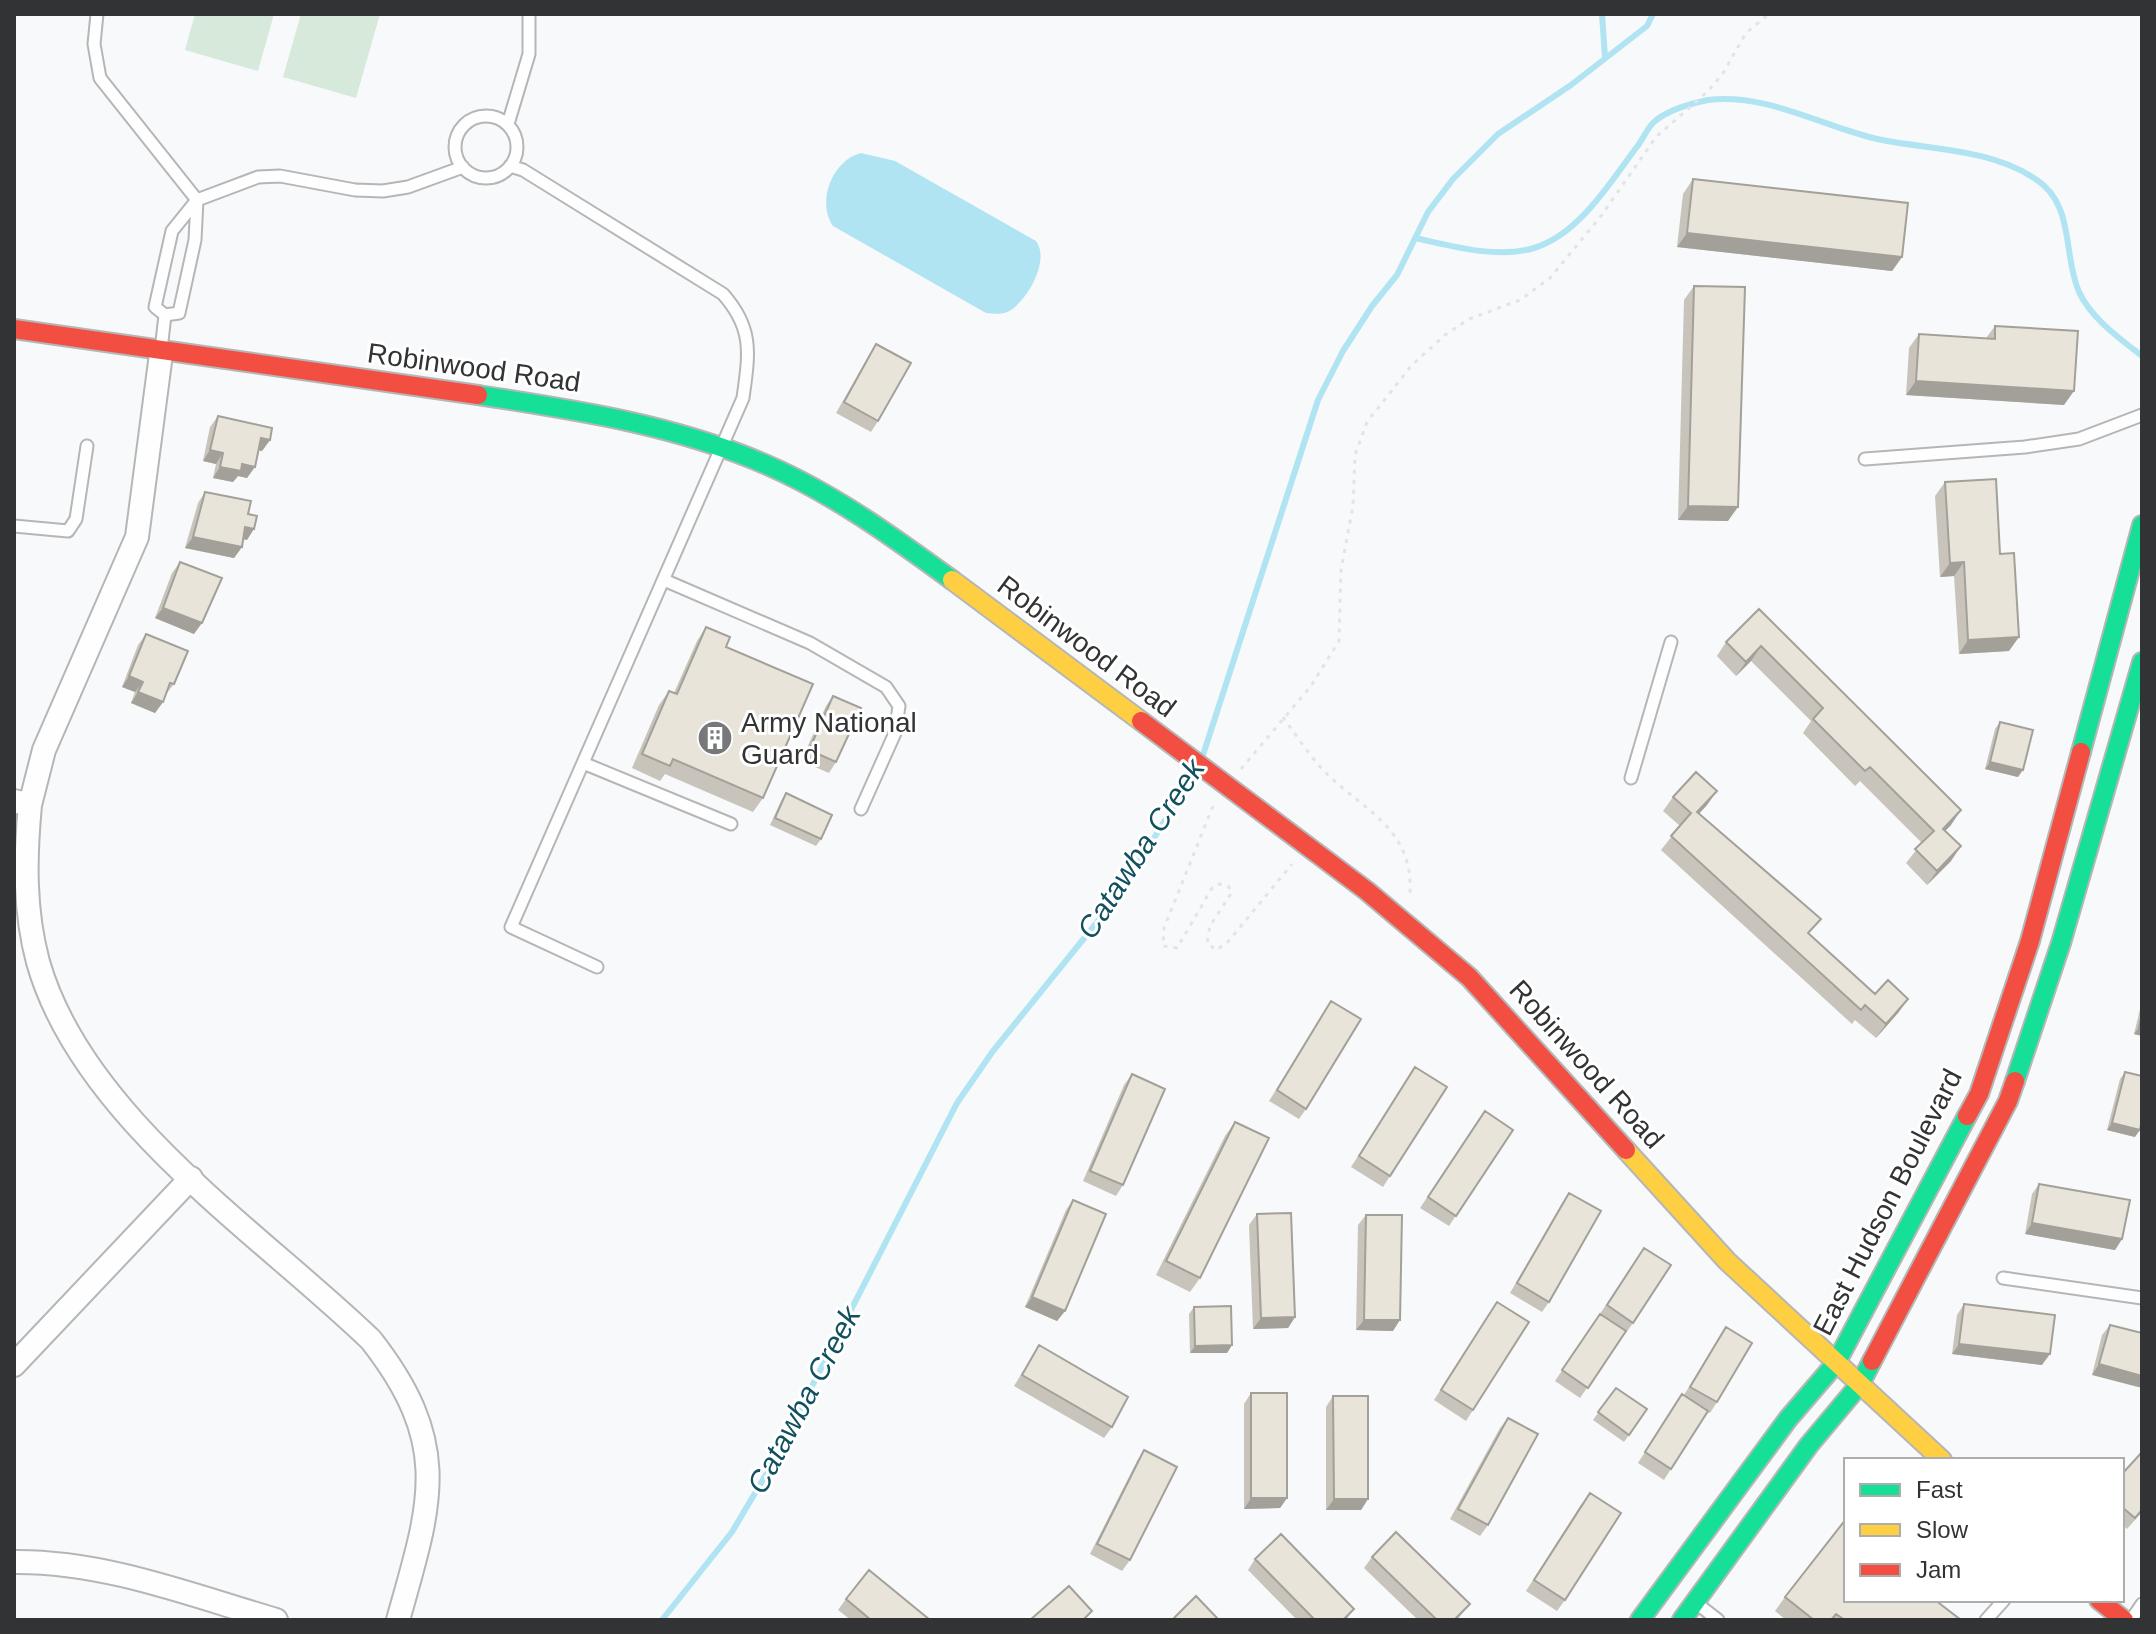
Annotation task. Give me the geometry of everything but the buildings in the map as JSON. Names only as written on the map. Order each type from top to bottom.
[{"type":"main road","name":"Robinwood Road","points":[[14,329],[161,354],[231,359],[603,414],[723,447],[819,492],[881,530],[1404,920],[1469,977],[1727,1261],[1940,1458]]},
{"type":"main road","name":"East Hudson Boulevard","points":[[1640,1620],[1788,1419],[1836,1363],[1979,1094],[2030,941],[2142,525]]},
{"type":"main road","points":[[1682,1620],[1809,1445],[1860,1384],[2008,1101],[2061,943],[2142,662]]},
{"type":"main road","points":[[2102,1602],[2124,1620]]},
{"type":"street","points":[[161,354],[137,537],[22,803],[28,915],[38,963],[56,1009],[80,1054],[109,1095],[191,1178],[371,1340],[394,1370],[414,1409],[427,1456],[430,1490],[424,1526],[398,1620]]},
{"type":"street","points":[[14,1365],[191,1178]]},
{"type":"street","points":[[14,1562],[61,1564],[123,1576],[276,1620]]},
{"type":"lane","points":[[97,14],[94,44],[100,78],[197,200],[195,240],[179,313],[165,315],[155,307],[172,231],[197,200],[258,177],[280,176],[355,190],[383,191],[408,187],[463,167],[487,178],[513,162],[517,140],[503,121],[479,116],[461,128],[455,148],[463,167]]},
{"type":"lane","points":[[503,121],[517,99],[529,54],[529,14]]},
{"type":"lane","points":[[513,162],[723,294],[737,310],[750,346],[743,398],[723,447],[511,927],[597,967]]},
{"type":"lane","points":[[161,354],[165,315]]},
{"type":"lane","points":[[1865,459],[2025,447],[2079,439],[2142,415]]},
{"type":"lane","points":[[14,526],[68,531],[76,519],[87,446]]},
{"type":"lane","points":[[664,580],[810,643],[886,687],[899,706],[895,733],[861,809]]},
{"type":"lane","points":[[1631,778],[1671,642]]},
{"type":"lane","points":[[583,763],[731,824]]},
{"type":"lane","points":[[2003,1278],[2142,1298]]},
{"type":"lane","points":[[1695,1602],[1718,1620]]},
{"type":"lane","points":[[1986,1620],[2002,1602]]},
{"type":"lane","points":[[2131,1620],[2142,1604]]},
{"type":"path","points":[[1233,780],[1311,686],[1339,641],[1341,570],[1353,506],[1355,455],[1367,422],[1412,365],[1445,335],[1469,319],[1520,300],[1550,278],[1601,216],[1656,137],[1706,93],[1722,75],[1746,33],[1769,14]]},
{"type":"path","points":[[1283,717],[1323,769],[1401,842],[1411,870],[1404,920]]},
{"type":"path","points":[[1216,802],[1207,813],[1164,928],[1163,946],[1168,949],[1177,948],[1212,888],[1219,884],[1228,886],[1232,892],[1210,926],[1207,943],[1216,950],[1227,943],[1308,846]]},
{"type":"green space","points":[[195,14],[274,14],[258,71],[185,50]]},
{"type":"green space","points":[[301,14],[380,14],[356,98],[283,77]]},
{"type":"water","points":[[861,153],[895,161],[1036,241],[1041,258],[1039,268],[1031,288],[1018,304],[1005,313],[986,313],[833,226],[826,205],[830,183],[842,164]]},
{"type":"waterway","points":[[1602,14],[1605,57]]},
{"type":"waterway","name":"Catawba Creek","points":[[1203,755],[1318,400],[1343,351],[1372,306],[1397,275],[1428,212],[1453,179],[1498,134],[1571,85],[1647,26],[1653,14]]},
{"type":"waterway","points":[[1415,238],[1489,252],[1534,248],[1565,232],[1579,220],[1604,192],[1658,119],[1679,108],[1708,100],[1751,101],[1877,139],[1978,155],[2016,168],[2034,178],[2047,189],[2062,215],[2074,277],[2084,301],[2106,327],[2142,356]]},
{"type":"waterway","name":"Catawba Creek","points":[[662,1620],[732,1532],[771,1466],[957,1103],[993,1051],[1119,895],[1194,773]]},
{"type":"traffic: fast","points":[[478,395],[625,421],[732,451],[792,477],[839,503],[952,580]]},
{"type":"traffic: fast","points":[[2081,752],[2142,525]]},
{"type":"traffic: fast","points":[[2015,1081],[2061,943],[2142,662]]},
{"type":"traffic: fast","points":[[1640,1620],[1788,1419],[1836,1363],[1967,1116]]},
{"type":"traffic: fast","points":[[1682,1620],[1809,1445],[1860,1384],[1872,1361]]},
{"type":"traffic: slow","points":[[952,580],[1141,721]]},
{"type":"traffic: slow","points":[[1626,1150],[1727,1261],[1940,1458]]},
{"type":"traffic: jam","points":[[14,329],[478,395]]},
{"type":"traffic: jam","points":[[1141,721],[1258,809]]},
{"type":"traffic: jam","points":[[1967,1116],[1979,1094],[2030,941],[2081,752]]},
{"type":"traffic: jam","points":[[1258,809],[1367,891],[1469,977],[1626,1150]]},
{"type":"traffic: jam","points":[[1872,1361],[2008,1101],[2015,1081]]},
{"type":"traffic: jam","points":[[2102,1602],[2124,1620]]},
{"type":"place","name":"Army National Guard","points":[[715,738]]}]
